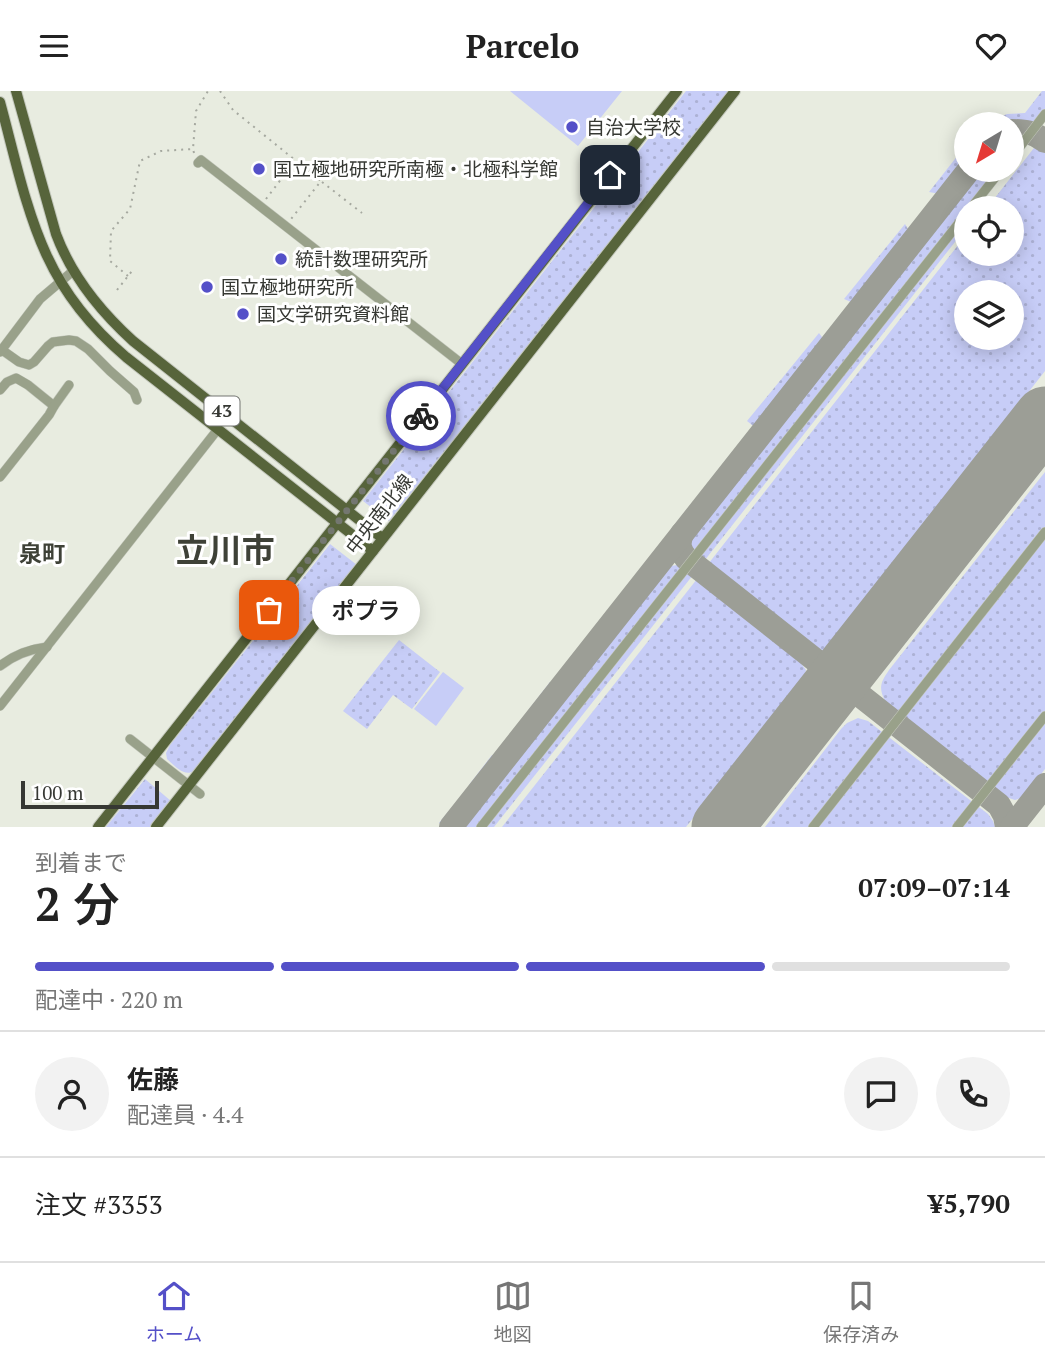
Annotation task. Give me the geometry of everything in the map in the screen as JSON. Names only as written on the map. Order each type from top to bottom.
[{"type":"main road","name":"43","points":[[16,91],[63,254],[91,297],[133,341],[383,538]]},
{"type":"main road","name":"中央南北線","points":[[98,827],[677,91]]},
{"type":"main road","name":"中央南北線","points":[[156,827],[735,91]]},
{"type":"main road","name":"43","points":[[0,102],[35,228],[60,282],[89,320],[114,347],[373,551]]},
{"type":"street","points":[[1024,141],[1045,114]]},
{"type":"street","points":[[199,162],[260,207],[380,306],[462,364]]},
{"type":"street","points":[[980,196],[992,182]]},
{"type":"street","points":[[481,827],[954,229]]},
{"type":"street","points":[[73,271],[40,299],[1,351],[29,365],[54,342],[76,341],[84,345],[134,392],[136,400]]},
{"type":"street","points":[[0,390],[7,382],[16,378],[54,405]]},
{"type":"street","points":[[0,477],[69,385]]},
{"type":"street","points":[[1,702],[218,429]]},
{"type":"street","points":[[813,827],[1045,531]]},
{"type":"street","points":[[0,666],[8,659],[33,649],[47,647]]},
{"type":"street","points":[[957,827],[1045,716]]},
{"type":"street","points":[[130,739],[200,794]]},
{"type":"path","points":[[199,162],[193,149],[196,111],[208,91]]},
{"type":"path","points":[[220,91],[233,110],[362,213]]},
{"type":"path","points":[[128,276],[110,261],[111,231],[130,209],[140,161],[161,151],[193,149]]},
{"type":"path","points":[[260,207],[295,160]]},
{"type":"path","points":[[285,227],[321,181]]},
{"type":"path","points":[[117,290],[132,271]]},
{"type":"shaded area","points":[[510,91],[622,91],[578,146]]},
{"type":"shaded area","points":[[686,91],[729,91],[389,521],[363,501]]},
{"type":"shaded area","points":[[1042,91],[1045,91],[1045,110],[1030,129],[1024,128],[1025,113]]},
{"type":"shaded area","points":[[1037,144],[1045,150],[1045,371],[827,649],[820,652],[809,649],[705,568],[954,250],[954,266],[1024,266],[1024,196],[996,196],[1007,182],[1024,182],[1024,161]]},
{"type":"shaded area","points":[[954,160],[954,182],[946,192],[929,192]]},
{"type":"shaded area","points":[[971,182],[989,182],[977,196],[959,196]]},
{"type":"shaded area","points":[[954,203],[954,226],[693,558],[686,550],[688,540]]},
{"type":"shaded area","points":[[905,224],[908,229],[907,240],[859,301],[844,299]]},
{"type":"shaded area","points":[[954,232],[954,243],[701,565],[695,561]]},
{"type":"shaded area","points":[[819,333],[825,346],[757,429],[747,421]]},
{"type":"shaded area","points":[[1045,472],[1045,769],[1023,797],[1015,800],[1006,797],[885,701],[881,685],[889,670]]},
{"type":"shaded area","points":[[330,544],[357,565],[194,771],[187,773],[180,770],[167,759],[166,753],[170,745]]},
{"type":"shaded area","points":[[677,565],[683,568],[480,827],[463,827],[666,570]]},
{"type":"shaded area","points":[[687,571],[693,575],[494,827],[486,827]]},
{"type":"shaded area","points":[[697,579],[797,658],[806,670],[804,678],[686,827],[502,827]]},
{"type":"shaded area","points":[[399,640],[440,672],[412,709],[393,695],[367,729],[343,711]]},
{"type":"shaded area","points":[[443,672],[464,688],[436,726],[414,709]]},
{"type":"shaded area","points":[[550,682],[557,687],[533,717],[527,712]]},
{"type":"shaded area","points":[[858,718],[868,721],[988,814],[995,827],[765,827],[841,729]]},
{"type":"shaded area","points":[[492,755],[499,760],[476,791],[469,785]]},
{"type":"shaded area","points":[[145,779],[171,801],[150,827],[106,827]]},
{"type":"shaded area","points":[[464,793],[470,798],[447,827],[439,823]]},
{"type":"taxiway","points":[[1024,132],[1045,141]]},
{"type":"taxiway","points":[[451,827],[960,182]]},
{"type":"taxiway","points":[[682,534],[680,546],[686,558],[999,805],[1007,827]]},
{"type":"taxiway","points":[[1012,827],[1045,785]]},
{"type":"runway","points":[[722,827],[1045,417]]},
{"type":"way so far","points":[[269,610],[421,416]]},
{"type":"place","name":"自治大学校","points":[[572,127]]},
{"type":"place","name":"国立極地研究所南極・北極科学館","points":[[259,169]]},
{"type":"place","name":"統計数理研究所","points":[[281,259]]},
{"type":"place","name":"国立極地研究所","points":[[207,287]]},
{"type":"place","name":"国文学研究資料館","points":[[243,314]]},
{"type":"place","name":"ポプラ","points":[[269,610]]},
{"type":"district","name":"立川市","points":[[225,550]]},
{"type":"district","name":"泉町","points":[[42,554]]},
{"type":"route","points":[[421,416],[610,175]]}]
